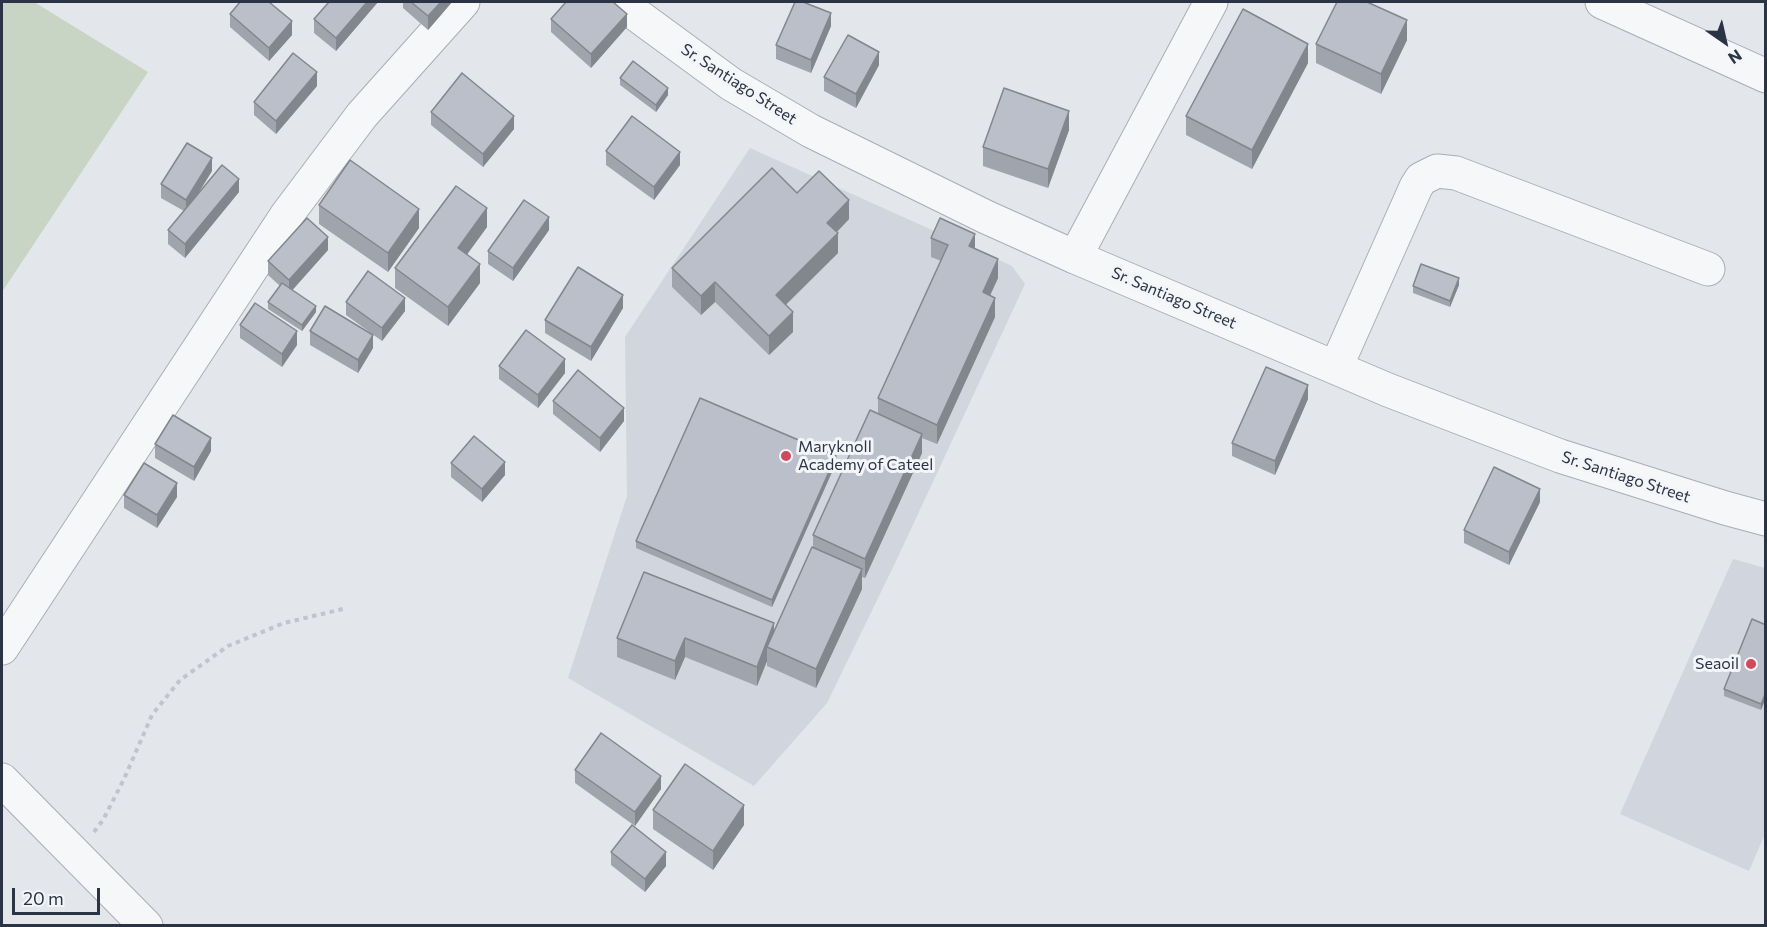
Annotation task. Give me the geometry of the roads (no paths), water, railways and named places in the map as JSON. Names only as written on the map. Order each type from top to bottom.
[{"type":"street","points":[[2,648],[286,216],[362,115],[463,2]]},
{"type":"street","name":"Sr. Santiago Street","points":[[619,2],[731,84],[811,131],[986,217],[1388,390],[1560,456],[1766,519]]},
{"type":"street","points":[[1075,257],[1211,2]]},
{"type":"street","points":[[1602,2],[1766,76]]},
{"type":"street","points":[[1336,367],[1416,187],[1421,178],[1437,171],[1456,173],[1708,269]]},
{"type":"street","points":[[2,780],[146,926]]},
{"type":"place","name":"Maryknoll Academy of Cateel","points":[[786,456]]},
{"type":"place","name":"Seaoil","points":[[1751,664]]}]
